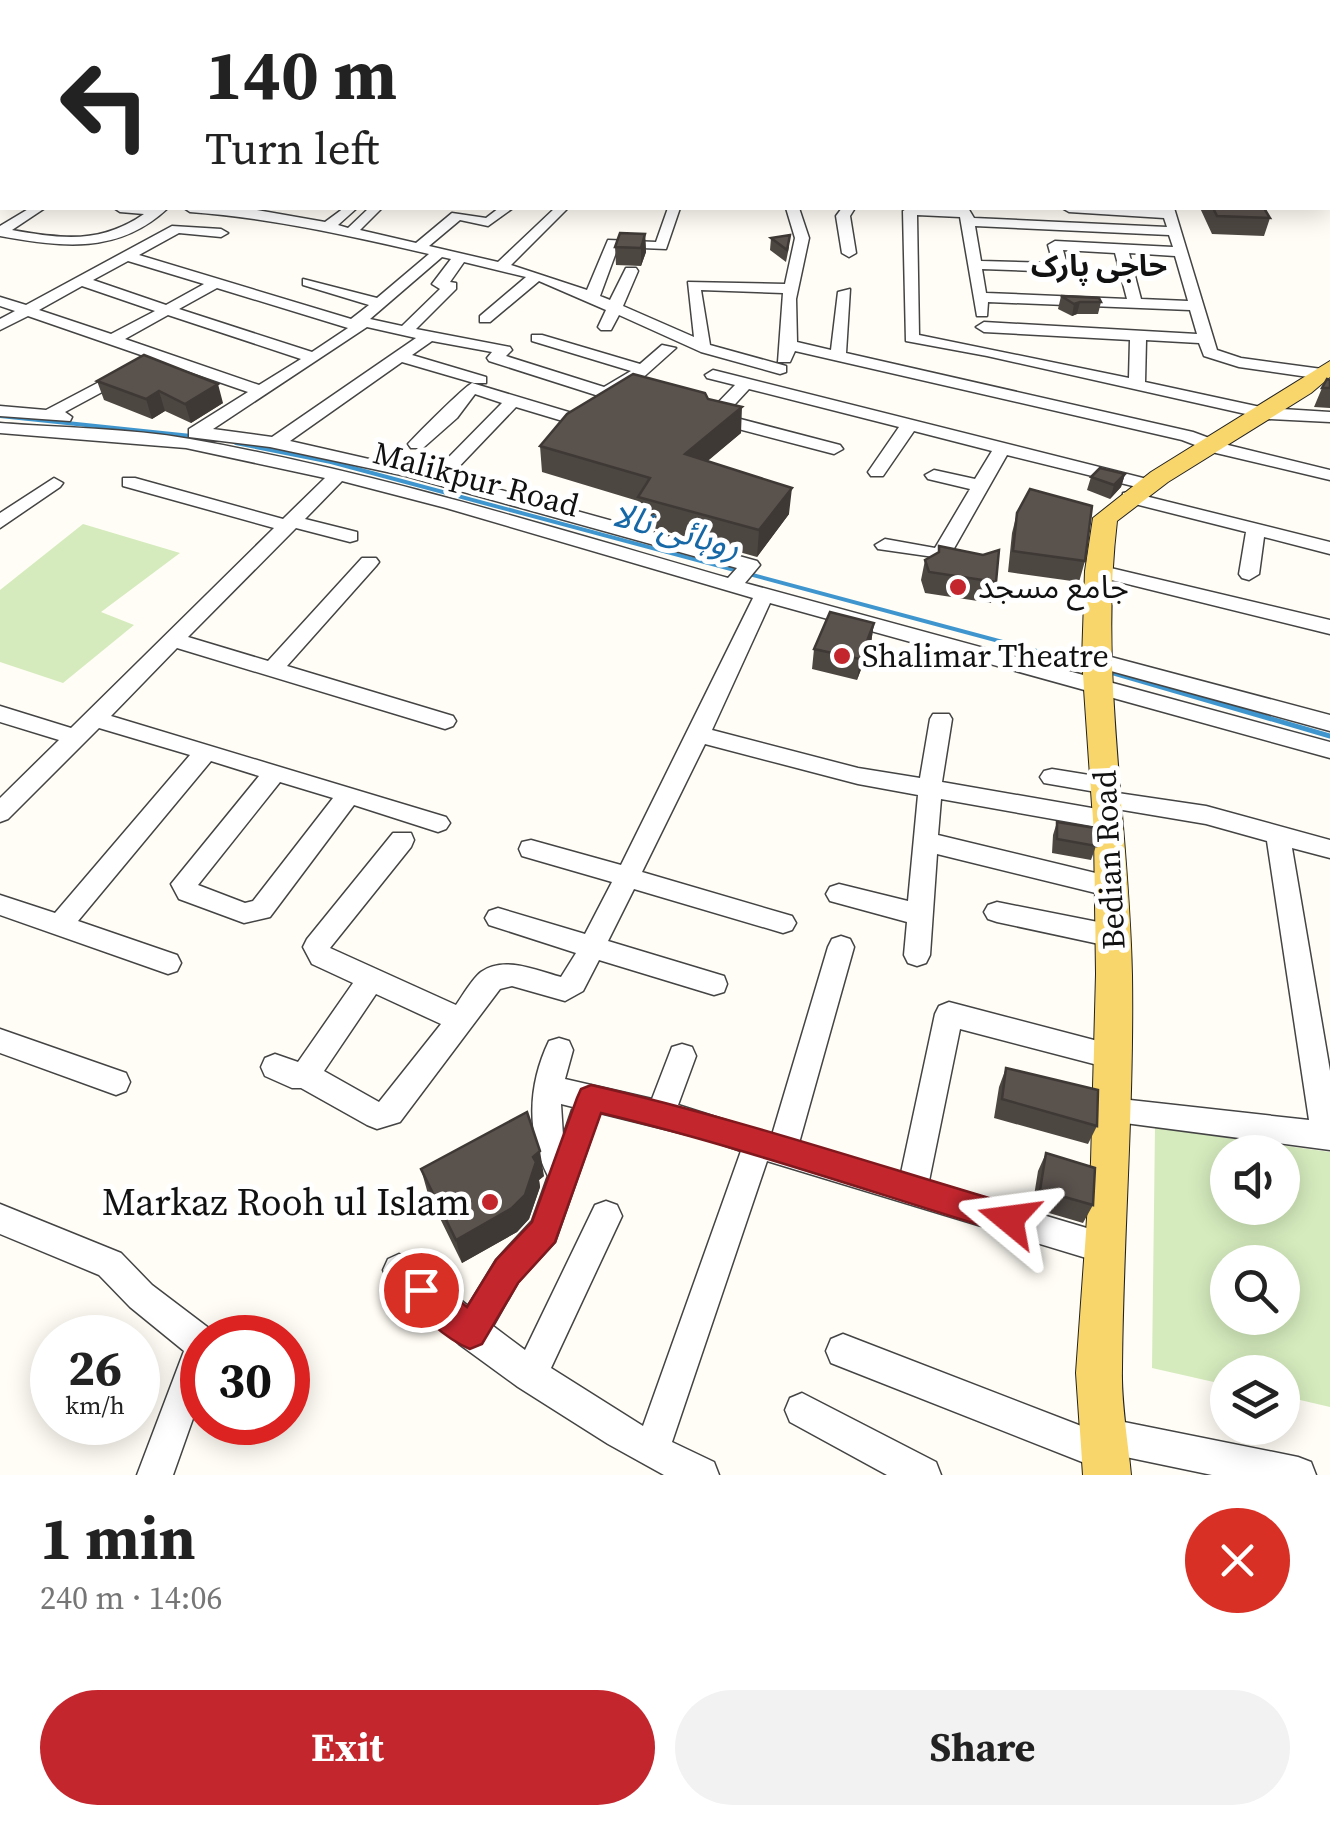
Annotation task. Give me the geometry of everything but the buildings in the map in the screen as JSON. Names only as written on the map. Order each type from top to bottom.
[{"type":"main road","name":"Bedian Road","points":[[1105,1454],[1099,1373],[1112,1111],[1113,936],[1108,801],[1097,672],[1098,571],[1105,518],[1207,447],[1269,413],[1326,370]]},
{"type":"street","points":[[35,210],[0,232],[92,244],[113,239],[158,210]]},
{"type":"street","points":[[205,210],[328,227],[538,276],[703,347],[780,369]]},
{"type":"street","points":[[295,222],[311,210]]},
{"type":"street","points":[[328,227],[349,210]]},
{"type":"street","points":[[350,232],[374,210]]},
{"type":"street","points":[[418,248],[457,216],[488,222],[504,210]]},
{"type":"street","points":[[501,267],[560,210]]},
{"type":"street","points":[[606,327],[596,302],[613,242],[661,246],[673,210]]},
{"type":"street","points":[[772,390],[789,345],[791,289],[802,238],[794,210]]},
{"type":"street","points":[[847,210],[843,216],[849,254]]},
{"type":"street","points":[[1025,210],[1028,225]]},
{"type":"street","points":[[1135,210],[1168,211],[1194,306],[1216,358],[1326,370]]},
{"type":"street","points":[[1173,231],[1028,225],[967,214],[910,211],[911,338],[1269,413],[1330,416]]},
{"type":"street","points":[[967,214],[986,351]]},
{"type":"street","points":[[0,324],[126,260],[177,229],[221,233]]},
{"type":"street","points":[[976,265],[1061,268],[1055,245],[1178,252]]},
{"type":"street","points":[[1121,248],[1135,303]]},
{"type":"street","points":[[86,252],[356,323],[504,350],[495,358],[605,394]]},
{"type":"street","points":[[356,323],[438,254]]},
{"type":"street","points":[[405,331],[451,286],[439,284],[459,258]]},
{"type":"street","points":[[1006,266],[1013,297]]},
{"type":"street","points":[[559,306],[596,302],[630,272]]},
{"type":"street","points":[[486,319],[538,276]]},
{"type":"street","points":[[84,282],[314,358]]},
{"type":"street","points":[[308,282],[380,304]]},
{"type":"street","points":[[112,340],[216,284]]},
{"type":"street","points":[[703,347],[693,286],[791,289]]},
{"type":"street","points":[[838,356],[845,292]]},
{"type":"street","points":[[980,297],[1194,306]]},
{"type":"street","points":[[1113,301],[1130,335],[1137,385]]},
{"type":"street","points":[[0,302],[158,360],[260,391]]},
{"type":"street","points":[[1154,304],[1163,336]]},
{"type":"street","points":[[191,438],[360,327],[356,323]]},
{"type":"street","points":[[984,327],[1205,339]]},
{"type":"street","points":[[1078,332],[1081,371]]},
{"type":"street","points":[[278,442],[429,336]]},
{"type":"street","points":[[537,338],[643,370]]},
{"type":"street","points":[[789,345],[1186,436],[1207,447],[1330,478]]},
{"type":"street","points":[[551,431],[566,417],[643,370],[668,348]]},
{"type":"street","points":[[400,356],[480,380]]},
{"type":"street","points":[[66,394],[158,360]]},
{"type":"street","points":[[52,412],[158,360]]},
{"type":"street","points":[[713,375],[1003,447],[1256,530],[1330,548]]},
{"type":"street","points":[[85,408],[136,379]]},
{"type":"street","points":[[746,383],[714,417],[834,449]]},
{"type":"street","points":[[417,444],[452,414],[472,388],[566,417]]},
{"type":"street","points":[[446,470],[513,401]]},
{"type":"street","points":[[0,411],[191,438],[278,442],[460,496]]},
{"type":"street","points":[[877,472],[909,425]]},
{"type":"street","name":"Malikpur Road","points":[[0,428],[191,438],[338,476],[460,496],[739,578],[764,595],[1097,672],[1330,750]]},
{"type":"street","points":[[941,556],[1003,447]]},
{"type":"street","points":[[934,475],[980,486]]},
{"type":"street","points":[[0,813],[338,476]]},
{"type":"street","points":[[129,482],[288,524],[350,536]]},
{"type":"street","points":[[0,522],[54,483]]},
{"type":"street","points":[[0,502],[23,506]]},
{"type":"street","points":[[1249,574],[1256,530]]},
{"type":"street","points":[[885,545],[964,563]]},
{"type":"street","points":[[273,668],[369,562]]},
{"type":"street","points":[[1098,571],[1330,627]]},
{"type":"street","points":[[275,1067],[292,1075],[304,1075],[377,1116],[390,1113],[481,989],[500,976],[512,975],[565,990],[574,983],[629,878],[764,595]]},
{"type":"street","points":[[174,640],[444,721]]},
{"type":"street","points":[[1097,672],[1330,723]]},
{"type":"street","points":[[0,714],[76,738]]},
{"type":"street","points":[[96,719],[438,823]]},
{"type":"street","points":[[917,954],[930,788],[941,719]]},
{"type":"street","points":[[699,734],[858,776],[930,788],[1108,801],[1206,815],[1330,850]]},
{"type":"street","points":[[60,925],[205,753]]},
{"type":"street","points":[[274,774],[184,884],[188,892],[244,913],[262,910],[349,794]]},
{"type":"street","points":[[1052,777],[1108,801]]},
{"type":"street","points":[[1112,1111],[1328,1136],[1278,834]]},
{"type":"street","points":[[402,840],[316,947],[321,956],[370,981],[460,1019]]},
{"type":"street","points":[[928,842],[1112,887]]},
{"type":"street","points":[[531,849],[783,923]]},
{"type":"street","points":[[839,894],[921,915]]},
{"type":"street","points":[[0,904],[168,963]]},
{"type":"street","points":[[998,912],[1113,936]]},
{"type":"street","points":[[498,918],[714,984]]},
{"type":"street","points":[[654,1460],[841,948]]},
{"type":"street","points":[[304,1075],[370,981]]},
{"type":"street","points":[[912,1190],[949,1014],[1113,1057]]},
{"type":"street","points":[[0,1041],[116,1082]]},
{"type":"street","points":[[559,1050],[548,1088],[546,1130],[552,1156],[562,1172]]},
{"type":"street","points":[[660,1116],[682,1056]]},
{"type":"street","points":[[548,1088],[708,1126],[1106,1248]]},
{"type":"street","points":[[470,1332],[507,1271],[544,1232],[591,1098]]},
{"type":"street","points":[[530,1375],[606,1216]]},
{"type":"street","points":[[2,1223],[110,1264],[180,1328]]},
{"type":"street","points":[[398,1270],[470,1332],[654,1460],[702,1475]]},
{"type":"street","points":[[844,1351],[1105,1454],[1298,1475]]},
{"type":"street","points":[[155,1475],[180,1406]]},
{"type":"street","points":[[802,1410],[923,1475]]},
{"type":"green space","points":[[83,524],[180,553],[101,612],[134,625],[63,683],[0,662],[0,590]]},
{"type":"green space","points":[[1155,1128],[1210,1136],[1210,1225],[1300,1225],[1300,1148],[1330,1152],[1330,1407],[1300,1400],[1300,1355],[1210,1355],[1210,1381],[1152,1368]]},
{"type":"waterway","name":"روہائی نالا","points":[[0,416],[191,436]]},
{"type":"waterway","name":"روہائی نالا","points":[[236,443],[331,462],[1025,648]]},
{"type":"waterway","name":"روہائی نالا","points":[[1016,646],[1087,665]]},
{"type":"waterway","name":"روہائی نالا","points":[[1107,671],[1330,736]]},
{"type":"place","name":"جامع مسجد","points":[[958,587]]},
{"type":"place","name":"Shalimar Theatre","points":[[842,656]]},
{"type":"place","name":"Markaz Rooh ul Islam","points":[[490,1202]]},
{"type":"district","name":"حاجی پارک","points":[[1099,266]]},
{"type":"route","points":[[421,1290],[470,1332],[507,1271],[544,1232],[591,1098],[708,1126],[1009,1219]]}]
